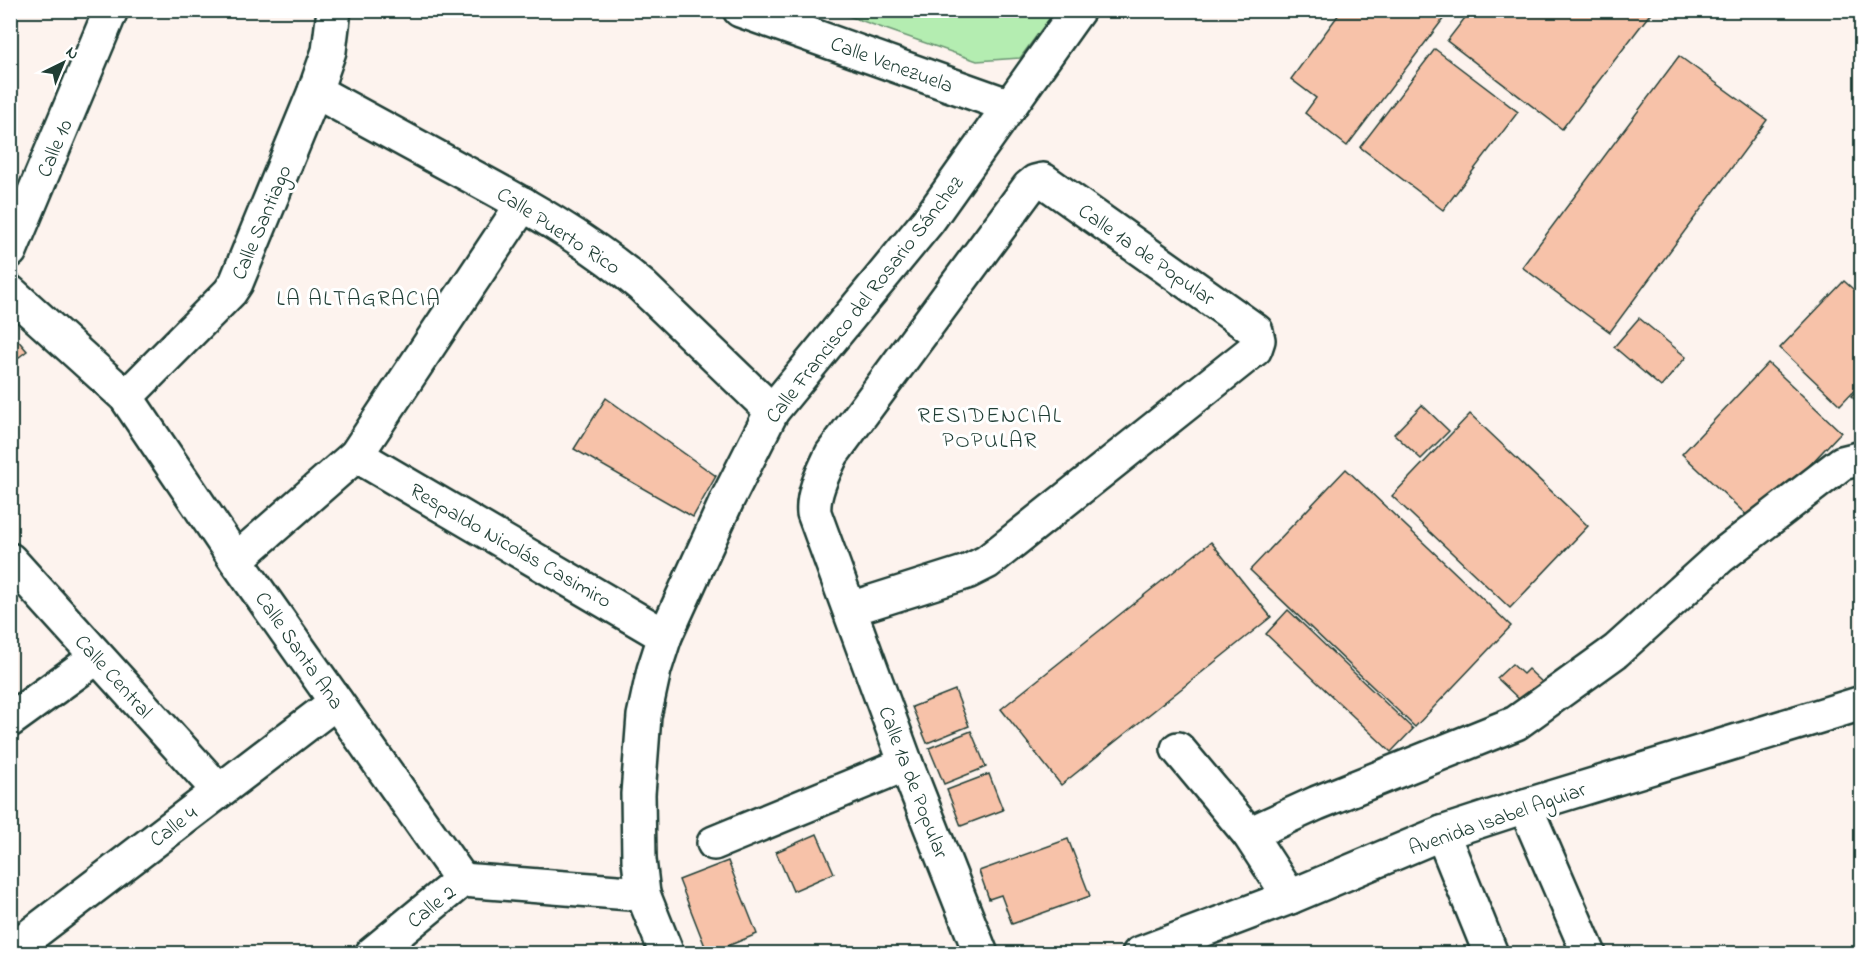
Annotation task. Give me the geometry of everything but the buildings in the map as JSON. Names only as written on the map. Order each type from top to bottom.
[{"type":"street","name":"Calle 10","points":[[10,251],[111,10]]},
{"type":"street","name":"Calle Santiago","points":[[126,397],[234,288],[315,91],[328,51],[333,10]]},
{"type":"street","name":"Calle Francisco del Rosario Sánchez","points":[[667,954],[643,894],[639,860],[638,794],[644,716],[654,669],[665,636],[728,498],[772,411],[928,221],[1078,10]]},
{"type":"street","name":"Calle Venezuela","points":[[747,12],[1010,106]]},
{"type":"street","name":"Calle Puerto Rico","points":[[315,91],[523,204],[588,244],[621,268],[772,411]]},
{"type":"street","name":"Calle 1a de Popular","points":[[850,609],[967,572],[987,562],[1255,349],[1258,340],[1256,331],[1043,180],[1035,182],[1022,196],[828,461],[814,499],[814,513],[906,764],[981,954]]},
{"type":"street","points":[[236,560],[356,454],[523,204]]},
{"type":"street","name":"Calle Santa Ana","points":[[10,292],[126,397],[236,560],[462,880]]},
{"type":"street","name":"Respaldo Nicolás Casimiro","points":[[356,454],[665,636]]},
{"type":"street","points":[[1249,834],[1317,803],[1516,723],[1616,651],[1720,557],[1842,463],[1862,458]]},
{"type":"street","name":"Calle Central","points":[[10,560],[219,792]]},
{"type":"street","points":[[10,720],[97,657]]},
{"type":"street","name":"Calle 4","points":[[10,951],[336,702]]},
{"type":"street","name":"Avenida Isabel Aguiar","points":[[1139,954],[1290,897],[1442,833],[1862,703]]},
{"type":"street","points":[[1178,749],[1249,834],[1290,897]]},
{"type":"street","points":[[714,843],[906,764]]},
{"type":"street","points":[[1525,806],[1589,954]]},
{"type":"street","points":[[1442,833],[1491,954]]},
{"type":"street","points":[[462,880],[643,894]]},
{"type":"street","name":"Calle 2","points":[[372,954],[462,880]]},
{"type":"green space","points":[[1055,10],[1020,58],[977,61],[834,11]]},
{"type":"district","name":"LA ALTAGRACIA","points":[[359,297]]},
{"type":"district","name":"RESIDENCIAL POPULAR","points":[[990,426]]}]
